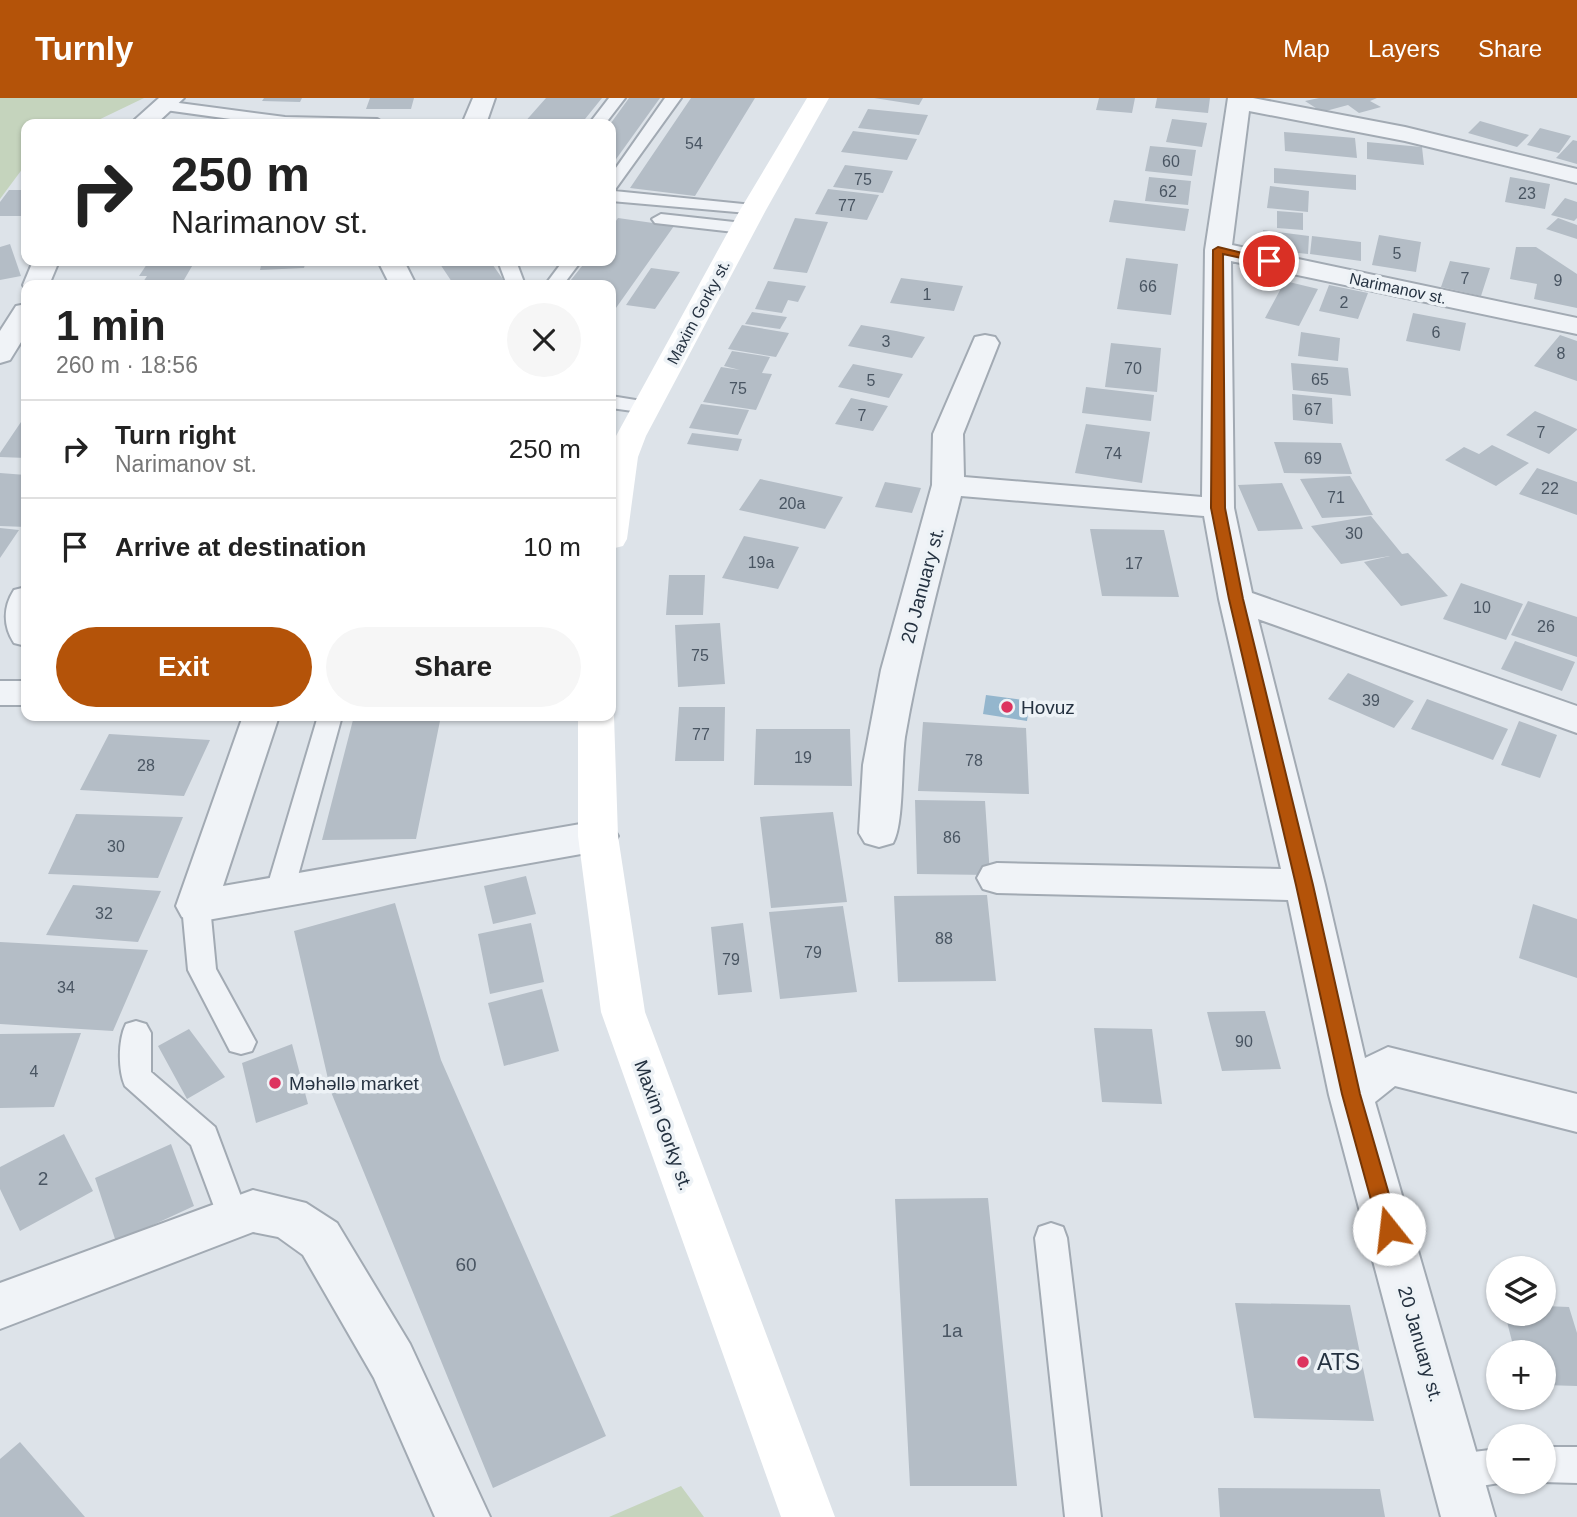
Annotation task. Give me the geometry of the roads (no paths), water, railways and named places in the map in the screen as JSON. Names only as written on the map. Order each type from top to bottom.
[{"type":"main road","name":"Maxim Gorky st.","points":[[617,456],[647,407],[748,219],[818,98]]},
{"type":"main road","name":"Maxim Gorky st.","points":[[596,721],[598,836],[622,1012],[808,1517]]},
{"type":"street","points":[[478,119],[484,98]]},
{"type":"street","points":[[1238,100],[1405,134],[1577,176]]},
{"type":"street","name":"20 January st.","points":[[1238,100],[1218,250],[1218,508],[1236,599],[1305,885],[1351,1094],[1468,1517]]},
{"type":"street","points":[[148,119],[169,102]]},
{"type":"street","name":"Narimanov st.","points":[[1218,250],[1577,326]]},
{"type":"street","points":[[0,354],[21,320]]},
{"type":"street","name":"20 January st.","points":[[879,834],[882,765],[899,670],[948,485],[948,435],[985,343]]},
{"type":"street","points":[[948,485],[1218,508]]},
{"type":"street","points":[[1236,599],[1577,720]]},
{"type":"street","points":[[0,693],[21,693]]},
{"type":"street","points":[[259,721],[197,906],[279,894],[598,836]]},
{"type":"street","points":[[997,878],[1305,885]]},
{"type":"street","points":[[1351,1094],[1388,1066],[1577,1113]]},
{"type":"street","points":[[0,1306],[253,1211],[289,1218],[320,1239],[392,1361],[463,1517]]},
{"type":"lane","points":[[601,119],[617,98]]},
{"type":"lane","points":[[616,180],[673,98]]},
{"type":"lane","points":[[169,102],[268,119]]},
{"type":"lane","points":[[616,197],[748,219]]},
{"type":"lane","points":[[616,213],[748,219]]},
{"type":"lane","points":[[616,403],[647,407]]},
{"type":"lane","points":[[279,894],[329,721]]},
{"type":"lane","points":[[197,906],[202,970],[241,1042]]},
{"type":"lane","points":[[136,1033],[136,1077],[204,1137],[233,1218]]},
{"type":"lane","points":[[1051,1238],[1083,1517]]},
{"type":"lane","points":[[1556,1465],[1577,1465]]},
{"type":"lane","points":[[1457,1472],[1486,1468]]},
{"type":"water","name":"Hovuz","points":[[986,695],[1030,701],[1027,721],[983,714]]},
{"type":"place","name":"Hovuz","points":[[1007,707]]},
{"type":"place","name":"Məhəllə market","points":[[275,1083]]},
{"type":"place","name":"ATS","points":[[1303,1362]]}]
